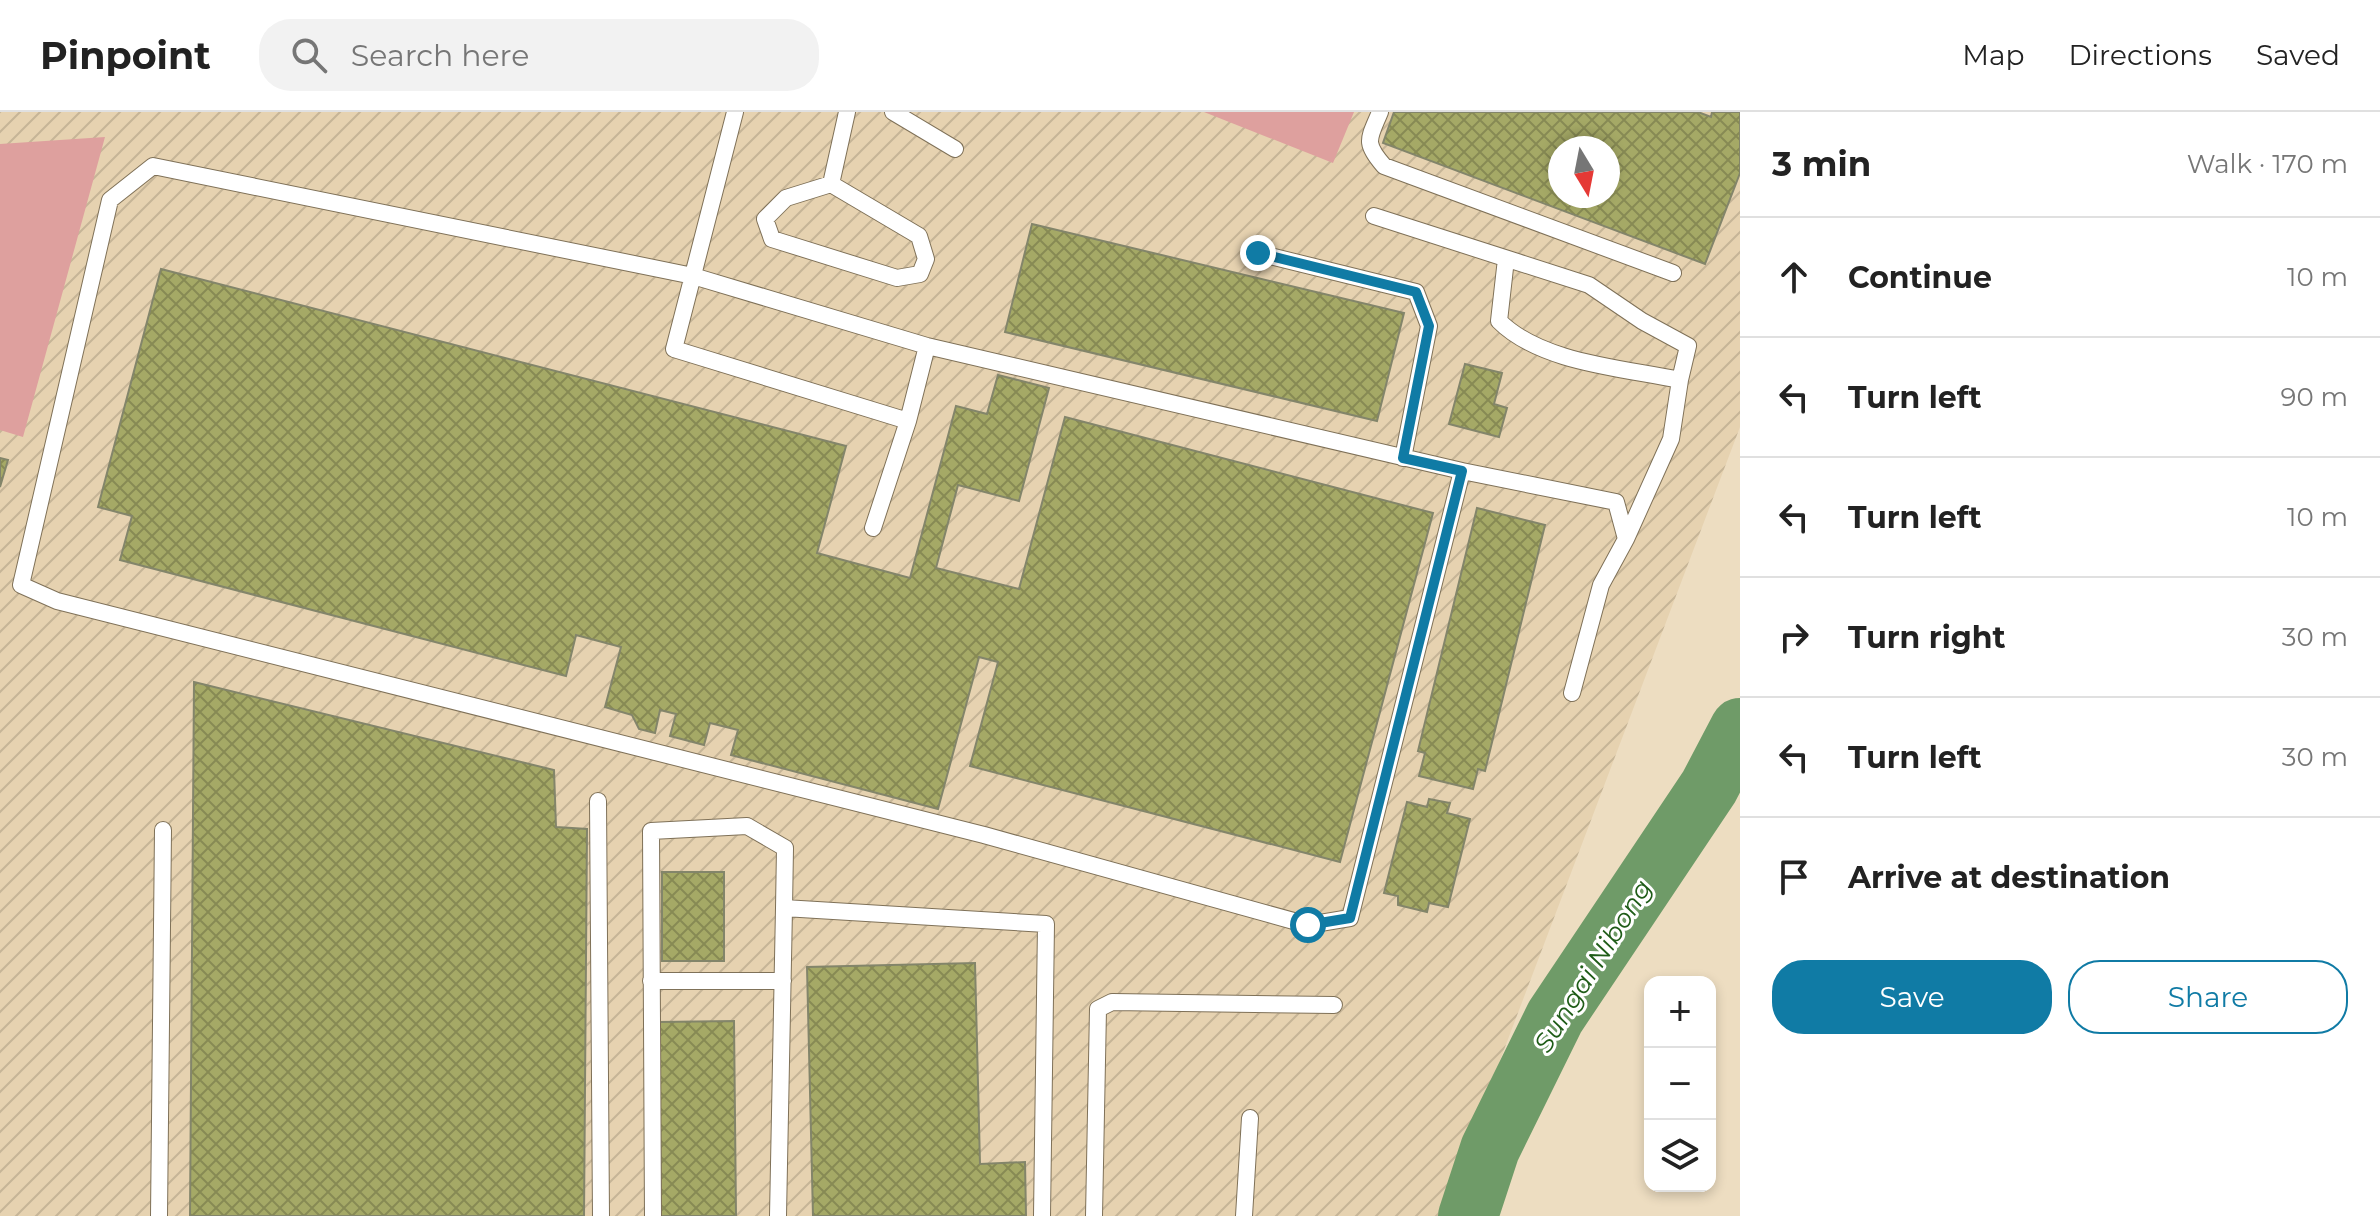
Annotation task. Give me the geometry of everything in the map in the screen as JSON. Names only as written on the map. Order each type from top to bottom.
[{"type":"lane","points":[[735,112],[674,349],[908,421]]},
{"type":"lane","points":[[831,184],[847,112]]},
{"type":"lane","points":[[893,112],[955,149]]},
{"type":"lane","points":[[1380,112],[1369,137],[1371,151],[1384,166],[1673,273]]},
{"type":"lane","points":[[1462,471],[1350,918],[1308,925],[984,835],[57,601],[21,585],[110,200],[153,166],[693,276],[927,346],[1403,458],[1616,502],[1626,539]]},
{"type":"lane","points":[[831,184],[919,236],[926,259],[920,274],[897,278],[772,239],[765,219],[786,198],[831,184]]},
{"type":"lane","points":[[1374,216],[1589,285],[1642,321],[1688,346],[1671,439],[1626,539],[1601,585],[1572,693]]},
{"type":"lane","points":[[1258,253],[1416,292],[1429,326],[1403,458]]},
{"type":"lane","points":[[1506,259],[1499,321],[1513,335],[1565,357],[1680,380]]},
{"type":"lane","points":[[873,528],[908,421],[927,346]]},
{"type":"lane","points":[[598,801],[601,1216]]},
{"type":"lane","points":[[653,1216],[651,831],[747,826],[785,848],[778,1216]]},
{"type":"lane","points":[[159,1216],[163,830]]},
{"type":"lane","points":[[784,908],[1046,924],[1042,1216]]},
{"type":"lane","points":[[651,981],[783,981]]},
{"type":"lane","points":[[1094,1216],[1098,1009],[1112,1002],[1334,1005]]},
{"type":"lane","points":[[1244,1216],[1250,1118]]},
{"type":"shaded area","points":[[0,112],[1740,112],[1740,427],[1441,1216],[0,1216]]},
{"type":"shaded area","points":[[1204,112],[1354,112],[1333,163]]},
{"type":"shaded area","points":[[105,137],[23,437],[0,430],[0,144]]},
{"type":"building","points":[[1394,112],[1698,112],[1711,117],[1712,112],[1740,112],[1740,173],[1705,264],[1556,208],[1620,208],[1620,136],[1548,136],[1548,205],[1383,143]]},
{"type":"building","points":[[1032,224],[1404,313],[1377,421],[1005,332]]},
{"type":"building","points":[[161,269],[846,446],[817,553],[910,578],[956,406],[987,414],[998,375],[1049,388],[1019,501],[958,485],[936,568],[1019,589],[1065,417],[1433,513],[1340,862],[970,766],[998,662],[979,657],[938,809],[731,755],[738,730],[710,723],[704,745],[670,736],[676,714],[660,710],[655,733],[639,729],[632,715],[605,707],[621,647],[576,635],[566,676],[120,560],[132,516],[98,507]]},
{"type":"building","points":[[1465,364],[1502,373],[1494,404],[1507,408],[1499,437],[1449,424]]},
{"type":"building","points":[[0,458],[8,460],[0,487]]},
{"type":"building","points":[[1477,508],[1545,525],[1485,771],[1478,769],[1473,789],[1419,776],[1425,753],[1418,751]]},
{"type":"building","points":[[194,682],[554,770],[556,827],[587,829],[584,1216],[190,1216]]},
{"type":"building","points":[[1429,799],[1450,803],[1447,813],[1470,819],[1448,907],[1429,903],[1427,912],[1398,905],[1398,896],[1384,893],[1407,802],[1427,807]]},
{"type":"building","points":[[662,872],[724,872],[724,961],[662,961]]},
{"type":"building","points":[[975,963],[980,1164],[1025,1162],[1026,1216],[813,1216],[807,967]]},
{"type":"building","points":[[734,1021],[736,1216],[661,1216],[659,1022]]},
{"type":"waterway","name":"Sungai Nibong","points":[[1468,1216],[1490,1149],[1555,1017],[1709,787],[1740,728]]},
{"type":"route","points":[[1258,253],[1416,292],[1429,326],[1403,458],[1462,471],[1350,918],[1308,925]]}]
